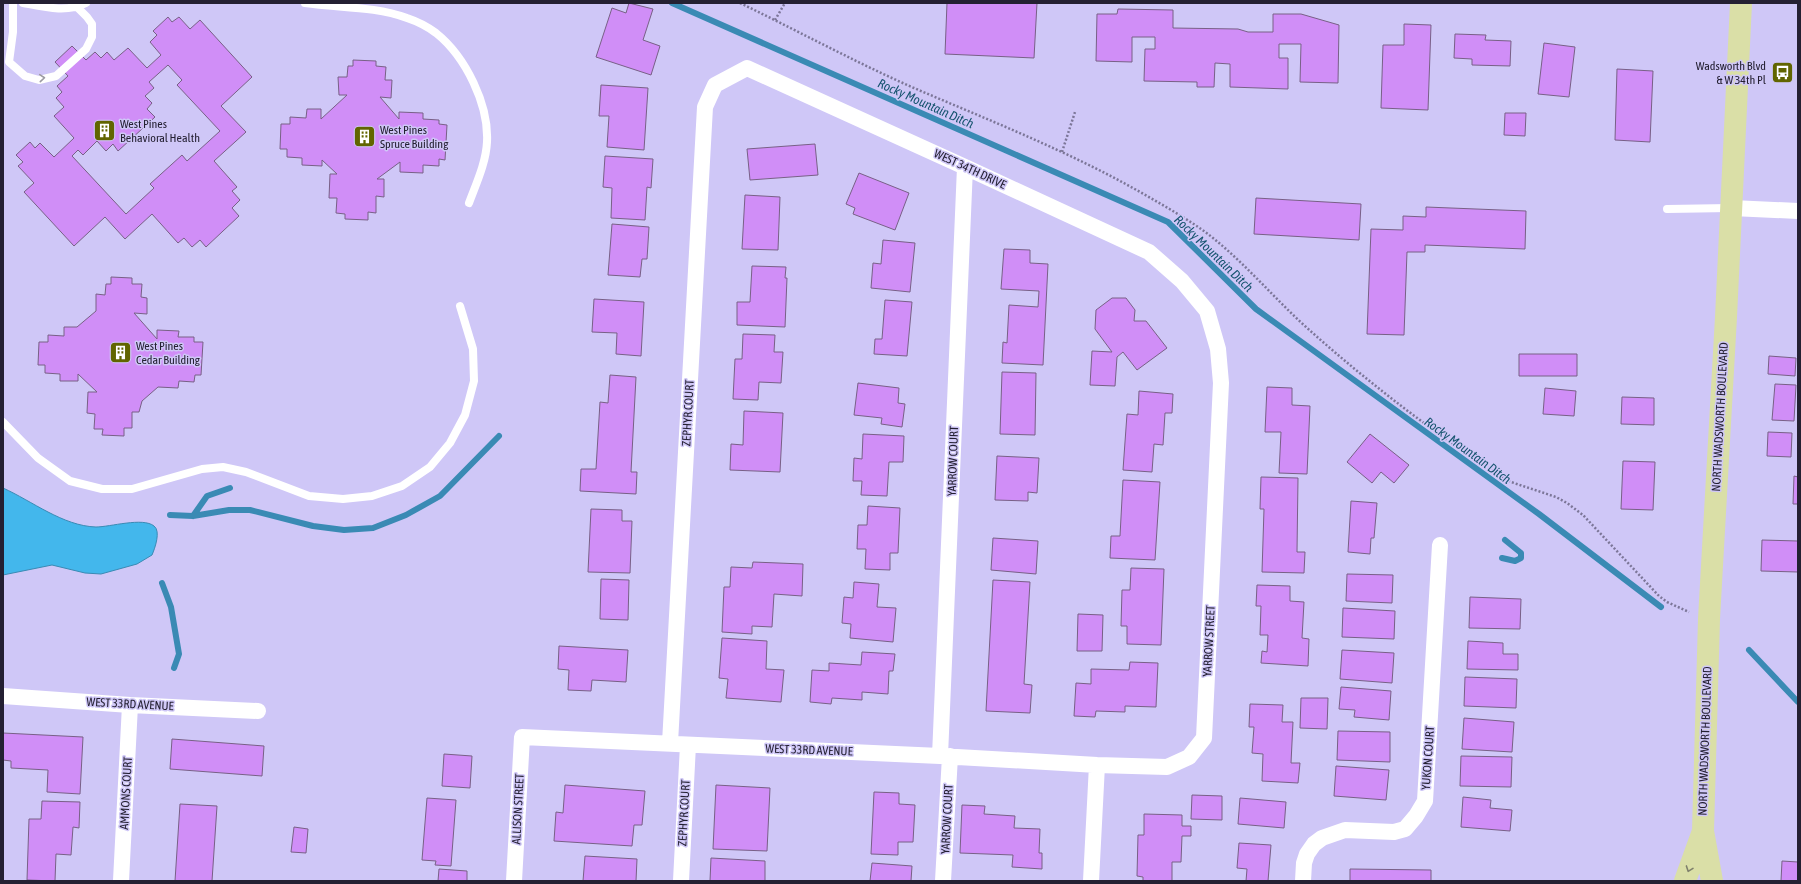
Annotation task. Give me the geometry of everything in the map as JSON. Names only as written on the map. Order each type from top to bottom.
[{"type":"main road","name":"NORTH WADSWORTH BOULEVARD","points":[[1712,881],[1703,831],[1709,619],[1732,208],[1741,3]]},
{"type":"main road","name":"NORTH WADSWORTH BOULEVARD","points":[[1685,881],[1703,831]]},
{"type":"street","name":"WEST 34TH DRIVE","points":[[715,85],[747,68],[965,167],[1149,252],[1182,281],[1207,311]]},
{"type":"street","name":"ZEPHYR COURT","points":[[670,743],[705,107],[715,85]]},
{"type":"street","name":"YARROW COURT","points":[[943,881],[945,756],[965,167]]},
{"type":"street","points":[[1732,208],[1798,211]]},
{"type":"street","name":"YARROW STREET","points":[[1097,765],[1167,767],[1189,758],[1204,738],[1222,383],[1218,349],[1207,311]]},
{"type":"street","name":"YUKON COURT","points":[[1303,881],[1304,863],[1307,854],[1314,844],[1322,838],[1345,830],[1394,832],[1405,829],[1416,816],[1425,801],[1440,545]]},
{"type":"street","name":"WEST 33RD AVENUE","points":[[3,696],[130,705],[258,711]]},
{"type":"street","name":"AMMONS COURT","points":[[121,881],[130,705]]},
{"type":"street","name":"WEST 33RD AVENUE","points":[[522,737],[945,756],[1097,765]]},
{"type":"street","name":"ALLISON STREET","points":[[514,881],[522,737]]},
{"type":"street","name":"ZEPHYR COURT","points":[[681,881],[688,745]]},
{"type":"street","points":[[1091,881],[1097,765]]},
{"type":"lane","points":[[12,3],[13,32],[9,62],[24,76],[39,80],[56,76],[86,49],[92,37],[92,24],[77,7]]},
{"type":"lane","points":[[23,3],[52,8],[77,7],[86,3]]},
{"type":"lane","points":[[305,3],[380,10],[407,18],[436,33],[455,53],[470,76],[480,98],[486,117],[487,143],[481,171],[469,203]]},
{"type":"lane","points":[[1667,209],[1732,208]]},
{"type":"lane","points":[[3,422],[38,458],[70,481],[102,489],[132,489],[202,470],[222,467],[246,472],[309,496],[343,499],[372,496],[402,486],[430,467],[450,443],[465,415],[474,381],[473,349],[460,306]]},
{"type":"path","points":[[740,3],[910,86],[1062,152],[1119,180],[1165,206],[1208,234],[1240,262],[1274,298],[1307,328],[1395,400],[1496,473],[1511,482],[1556,496],[1567,503],[1583,515],[1659,596],[1679,609],[1709,619]]},
{"type":"path","points":[[775,20],[784,3]]},
{"type":"path","points":[[1062,152],[1074,112]]},
{"type":"water","points":[[3,488],[60,518],[84,526],[102,527],[135,522],[149,523],[156,528],[157,532],[155,548],[152,555],[137,564],[101,574],[85,573],[52,565],[3,575]]},
{"type":"building","points":[[629,3],[653,9],[643,40],[660,46],[651,75],[596,57],[612,8],[626,13]]},
{"type":"building","points":[[947,3],[1037,3],[1034,58],[945,54]]},
{"type":"building","points":[[1118,9],[1173,10],[1173,28],[1238,29],[1248,32],[1273,32],[1273,14],[1301,14],[1339,25],[1338,83],[1300,82],[1301,44],[1279,44],[1279,58],[1288,58],[1288,89],[1230,87],[1230,64],[1215,63],[1214,87],[1197,87],[1197,82],[1144,81],[1145,49],[1155,49],[1155,37],[1132,37],[1132,62],[1096,61],[1097,14],[1117,14]]},
{"type":"building","name":"West Pines Behavioral Health","points":[[168,17],[172,22],[179,17],[190,29],[200,20],[252,77],[221,106],[246,132],[214,161],[237,187],[232,191],[240,200],[232,208],[239,216],[206,247],[200,240],[192,247],[184,238],[178,243],[152,214],[125,239],[105,217],[74,246],[24,192],[34,183],[18,166],[23,162],[16,155],[30,142],[35,148],[40,143],[54,157],[74,138],[54,116],[64,107],[56,98],[62,92],[57,86],[68,76],[55,62],[72,46],[86,60],[95,52],[101,58],[107,52],[114,60],[128,48],[147,68],[161,55],[150,42],[157,35],[153,31]],"holes":[[[168,65],[182,80],[177,85],[220,131],[187,161],[182,155],[150,184],[154,188],[126,214],[72,156],[78,150],[83,155],[97,141],[106,151],[113,144],[118,151],[155,117],[147,109],[152,103],[145,96],[154,88],[149,82]]]},
{"type":"building","points":[[1404,24],[1431,25],[1428,110],[1381,108],[1383,45],[1404,45]]},
{"type":"building","points":[[1455,34],[1486,35],[1485,40],[1511,41],[1510,66],[1472,65],[1472,59],[1454,58]]},
{"type":"building","points":[[1544,43],[1575,47],[1569,97],[1538,94]]},
{"type":"building","name":"West Pines Spruce Building","points":[[353,60],[376,61],[376,66],[386,67],[385,80],[392,80],[391,98],[380,97],[399,119],[399,112],[423,113],[423,119],[439,120],[439,124],[447,125],[445,160],[439,159],[439,166],[423,165],[423,173],[400,172],[400,162],[377,179],[384,179],[384,197],[376,196],[376,213],[368,212],[368,220],[345,219],[345,214],[336,213],[337,198],[329,198],[330,174],[337,174],[322,160],[322,166],[302,165],[302,158],[287,157],[287,149],[280,149],[281,124],[290,124],[290,117],[306,118],[307,109],[321,109],[321,119],[347,95],[339,95],[338,77],[347,77],[348,66],[353,66]]},
{"type":"building","points":[[1617,69],[1653,71],[1650,142],[1615,140]]},
{"type":"building","points":[[601,85],[648,88],[644,150],[607,147],[609,116],[599,116]]},
{"type":"building","points":[[1505,113],[1526,113],[1525,136],[1504,135]]},
{"type":"building","points":[[815,144],[818,175],[750,180],[747,149]]},
{"type":"building","points":[[605,156],[653,159],[651,188],[647,187],[645,220],[611,218],[612,188],[603,187]]},
{"type":"building","points":[[859,173],[909,193],[895,230],[853,214],[855,208],[846,204]]},
{"type":"building","points":[[745,195],[780,197],[778,250],[742,249]]},
{"type":"building","points":[[1256,198],[1361,204],[1359,240],[1254,234]]},
{"type":"building","points":[[1426,207],[1526,211],[1525,249],[1425,245],[1425,252],[1407,252],[1404,335],[1367,334],[1371,229],[1403,230],[1403,216],[1426,217]]},
{"type":"building","points":[[612,224],[649,227],[647,259],[642,259],[640,277],[608,275]]},
{"type":"building","points":[[883,240],[915,243],[910,292],[871,288],[873,263],[881,264]]},
{"type":"building","points":[[1004,249],[1030,250],[1030,263],[1048,264],[1043,365],[1002,363],[1003,342],[1007,343],[1009,305],[1038,307],[1039,291],[1001,289]]},
{"type":"building","points":[[752,266],[786,267],[785,327],[737,325],[737,302],[750,302]]},
{"type":"building","name":"West Pines Cedar Building","points":[[111,277],[132,278],[132,284],[142,284],[141,297],[147,298],[147,314],[134,313],[157,339],[157,330],[179,331],[178,337],[194,337],[194,342],[203,342],[201,375],[195,375],[194,382],[179,381],[178,388],[158,387],[142,401],[139,412],[132,412],[132,428],[124,428],[124,436],[102,435],[103,429],[94,429],[95,414],[87,413],[88,392],[97,392],[78,374],[78,381],[60,381],[60,374],[45,373],[45,365],[38,365],[39,342],[48,342],[48,335],[64,336],[64,327],[77,327],[96,311],[96,294],[105,295],[106,284],[111,284]]},
{"type":"building","points":[[1112,298],[1126,298],[1135,310],[1134,321],[1146,321],[1167,348],[1137,370],[1123,352],[1117,357],[1115,386],[1090,385],[1092,351],[1112,352],[1095,329],[1096,310]]},
{"type":"building","points":[[594,299],[644,302],[641,356],[616,354],[617,333],[592,332]]},
{"type":"building","points":[[885,300],[912,302],[907,356],[874,354],[875,339],[882,339]]},
{"type":"building","points":[[743,334],[775,335],[774,352],[783,352],[781,383],[759,382],[758,400],[733,399],[735,359],[742,359]]},
{"type":"building","points":[[1519,354],[1577,354],[1577,376],[1519,376]]},
{"type":"building","points":[[1769,356],[1796,358],[1795,376],[1768,374]]},
{"type":"building","points":[[1002,372],[1036,373],[1035,435],[1000,434]]},
{"type":"building","points":[[610,375],[636,377],[631,472],[637,472],[636,494],[580,491],[581,469],[596,469],[600,402],[608,403]]},
{"type":"building","points":[[858,383],[899,388],[898,403],[905,404],[902,427],[881,424],[882,418],[854,415]]},
{"type":"building","points":[[1775,384],[1796,385],[1794,421],[1772,420]]},
{"type":"building","points":[[1267,387],[1292,388],[1292,405],[1310,406],[1307,474],[1279,473],[1281,432],[1265,432]]},
{"type":"building","points":[[1545,388],[1576,391],[1574,416],[1543,414]]},
{"type":"building","points":[[1139,391],[1173,394],[1172,413],[1165,413],[1163,445],[1154,444],[1152,472],[1123,470],[1127,414],[1138,415]]},
{"type":"building","points":[[1622,397],[1654,398],[1654,425],[1621,424]]},
{"type":"building","points":[[744,411],[783,413],[780,472],[730,470],[731,444],[743,445]]},
{"type":"building","points":[[1768,432],[1792,433],[1791,457],[1767,456]]},
{"type":"building","points":[[863,434],[904,436],[903,462],[889,462],[887,496],[861,495],[862,481],[853,481],[854,458],[862,459]]},
{"type":"building","points":[[1370,434],[1409,465],[1394,483],[1381,472],[1372,483],[1347,462]]},
{"type":"building","points":[[997,456],[1039,458],[1037,493],[1028,492],[1028,501],[995,500]]},
{"type":"building","points":[[1623,461],[1655,462],[1653,510],[1621,509]]},
{"type":"building","points":[[1794,476],[1798,477],[1798,504],[1793,504]]},
{"type":"building","points":[[1261,477],[1298,478],[1297,552],[1305,552],[1304,573],[1262,572],[1264,509],[1260,509]]},
{"type":"building","points":[[1123,480],[1160,482],[1155,560],[1110,558],[1111,536],[1120,536]]},
{"type":"building","points":[[1351,501],[1377,503],[1374,538],[1371,538],[1370,554],[1348,552]]},
{"type":"building","points":[[868,506],[900,508],[898,553],[890,553],[890,570],[865,569],[866,549],[857,549],[858,525],[867,525]]},
{"type":"building","points":[[591,509],[622,510],[622,521],[632,521],[630,573],[588,572]]},
{"type":"building","points":[[993,538],[1038,541],[1036,574],[991,570]]},
{"type":"building","points":[[1762,540],[1798,541],[1798,572],[1761,571]]},
{"type":"building","points":[[753,562],[803,564],[802,596],[774,594],[772,627],[752,626],[752,634],[722,632],[724,587],[730,587],[731,567],[752,568]]},
{"type":"building","points":[[1131,568],[1164,569],[1161,645],[1127,644],[1127,626],[1121,626],[1122,590],[1130,590]]},
{"type":"building","points":[[1347,574],[1393,575],[1392,603],[1346,601]]},
{"type":"building","points":[[601,579],[629,580],[628,620],[600,619]]},
{"type":"building","points":[[993,580],[1030,582],[1024,684],[1032,685],[1030,713],[986,711]]},
{"type":"building","points":[[854,582],[879,584],[877,607],[896,608],[893,642],[850,638],[851,624],[842,623],[844,597],[853,598]]},
{"type":"building","points":[[1257,585],[1290,586],[1290,601],[1304,602],[1302,638],[1309,639],[1308,666],[1261,663],[1262,651],[1267,652],[1268,635],[1260,635],[1261,606],[1256,606]]},
{"type":"building","points":[[1470,597],[1521,599],[1520,629],[1469,628]]},
{"type":"building","points":[[1343,608],[1395,611],[1394,639],[1342,637]]},
{"type":"building","points":[[1078,614],[1103,615],[1102,651],[1077,651]]},
{"type":"building","points":[[722,638],[767,641],[766,669],[784,670],[781,702],[726,698],[728,679],[719,678]]},
{"type":"building","points":[[1468,641],[1503,643],[1503,654],[1518,654],[1518,670],[1467,669]]},
{"type":"building","points":[[559,646],[628,650],[626,682],[592,680],[591,691],[568,690],[569,670],[558,669]]},
{"type":"building","points":[[1342,650],[1394,653],[1392,683],[1340,679]]},
{"type":"building","points":[[862,652],[895,654],[893,671],[889,671],[888,694],[862,692],[862,700],[832,698],[831,704],[810,702],[812,670],[829,671],[829,663],[861,665]]},
{"type":"building","points":[[1130,662],[1158,663],[1156,707],[1125,706],[1125,712],[1096,711],[1095,717],[1074,716],[1076,683],[1091,684],[1091,669],[1129,670]]},
{"type":"building","points":[[1465,677],[1517,679],[1516,708],[1464,706]]},
{"type":"building","points":[[1341,687],[1391,691],[1389,720],[1354,717],[1355,710],[1339,709]]},
{"type":"building","points":[[1301,698],[1328,698],[1327,729],[1300,728]]},
{"type":"building","points":[[1250,704],[1283,705],[1282,722],[1293,722],[1291,763],[1300,763],[1298,783],[1262,781],[1263,754],[1252,753],[1254,727],[1249,727]]},
{"type":"building","points":[[1464,718],[1514,722],[1512,752],[1462,749]]},
{"type":"building","points":[[1338,731],[1390,732],[1390,762],[1337,760]]},
{"type":"building","points":[[3,733],[83,737],[80,794],[47,792],[48,770],[11,768],[11,761],[3,760]]},
{"type":"building","points":[[172,739],[264,746],[262,776],[170,769]]},
{"type":"building","points":[[444,754],[472,756],[470,788],[442,786]]},
{"type":"building","points":[[1461,756],[1512,757],[1511,787],[1460,786]]},
{"type":"building","points":[[1336,766],[1389,770],[1386,800],[1334,796]]},
{"type":"building","points":[[565,785],[645,791],[642,825],[634,825],[632,846],[554,841],[556,812],[563,813]]},
{"type":"building","points":[[716,785],[770,788],[767,851],[713,849]]},
{"type":"building","points":[[874,792],[899,793],[899,804],[915,805],[913,842],[898,842],[898,855],[871,854]]},
{"type":"building","points":[[1192,795],[1222,796],[1222,820],[1191,819]]},
{"type":"building","points":[[1463,797],[1491,800],[1490,808],[1512,810],[1510,831],[1461,827]]},
{"type":"building","points":[[427,798],[456,800],[451,866],[435,865],[436,861],[422,860]]},
{"type":"building","points":[[1240,798],[1286,802],[1284,828],[1238,824]]},
{"type":"building","points":[[42,801],[80,802],[79,828],[73,827],[71,855],[56,854],[55,881],[27,880],[29,819],[41,819]]},
{"type":"building","points":[[180,804],[217,806],[212,881],[175,881]]},
{"type":"building","points":[[962,805],[985,806],[984,814],[1015,816],[1014,828],[1040,829],[1039,853],[1042,853],[1042,869],[1012,867],[1013,855],[960,853]]},
{"type":"building","points":[[1144,814],[1182,815],[1182,826],[1191,826],[1191,836],[1182,836],[1181,862],[1172,862],[1172,881],[1143,881],[1143,877],[1137,876],[1138,835],[1144,835]]},
{"type":"building","points":[[294,827],[308,829],[306,853],[291,852]]},
{"type":"building","points":[[1239,843],[1271,845],[1268,881],[1246,881],[1247,869],[1237,868]]},
{"type":"building","points":[[585,856],[637,859],[636,881],[583,881]]},
{"type":"building","points":[[711,858],[765,861],[765,881],[710,881]]},
{"type":"building","points":[[1782,861],[1798,862],[1798,881],[1781,881]]},
{"type":"building","points":[[872,863],[912,866],[911,881],[870,881]]},
{"type":"building","points":[[439,869],[467,871],[467,881],[438,881]]},
{"type":"building","points":[[1350,869],[1431,870],[1431,881],[1350,881]]},
{"type":"waterway","name":"Rocky Mountain Ditch","points":[[672,3],[1168,222],[1256,309],[1539,514],[1661,607]]},
{"type":"waterway","points":[[170,515],[193,516],[229,510],[250,510],[313,526],[344,530],[373,528],[406,515],[440,496],[499,436]]},
{"type":"waterway","points":[[193,516],[207,496],[230,488]]},
{"type":"waterway","points":[[1502,558],[1515,561],[1521,558],[1521,553],[1505,540]]},
{"type":"waterway","points":[[162,583],[171,607],[179,654],[174,668]]},
{"type":"waterway","name":"Rocky Mountain Ditch","points":[[1749,650],[1798,702]]},
{"type":"place","name":"Wadsworth Blvd & W 34th Pl","points":[[1782,73]]},
{"type":"place","name":"West Pines Behavioral Health","points":[[104,131]]},
{"type":"place","name":"West Pines Spruce Building","points":[[364,137]]},
{"type":"place","name":"West Pines Cedar Building","points":[[120,353]]}]
